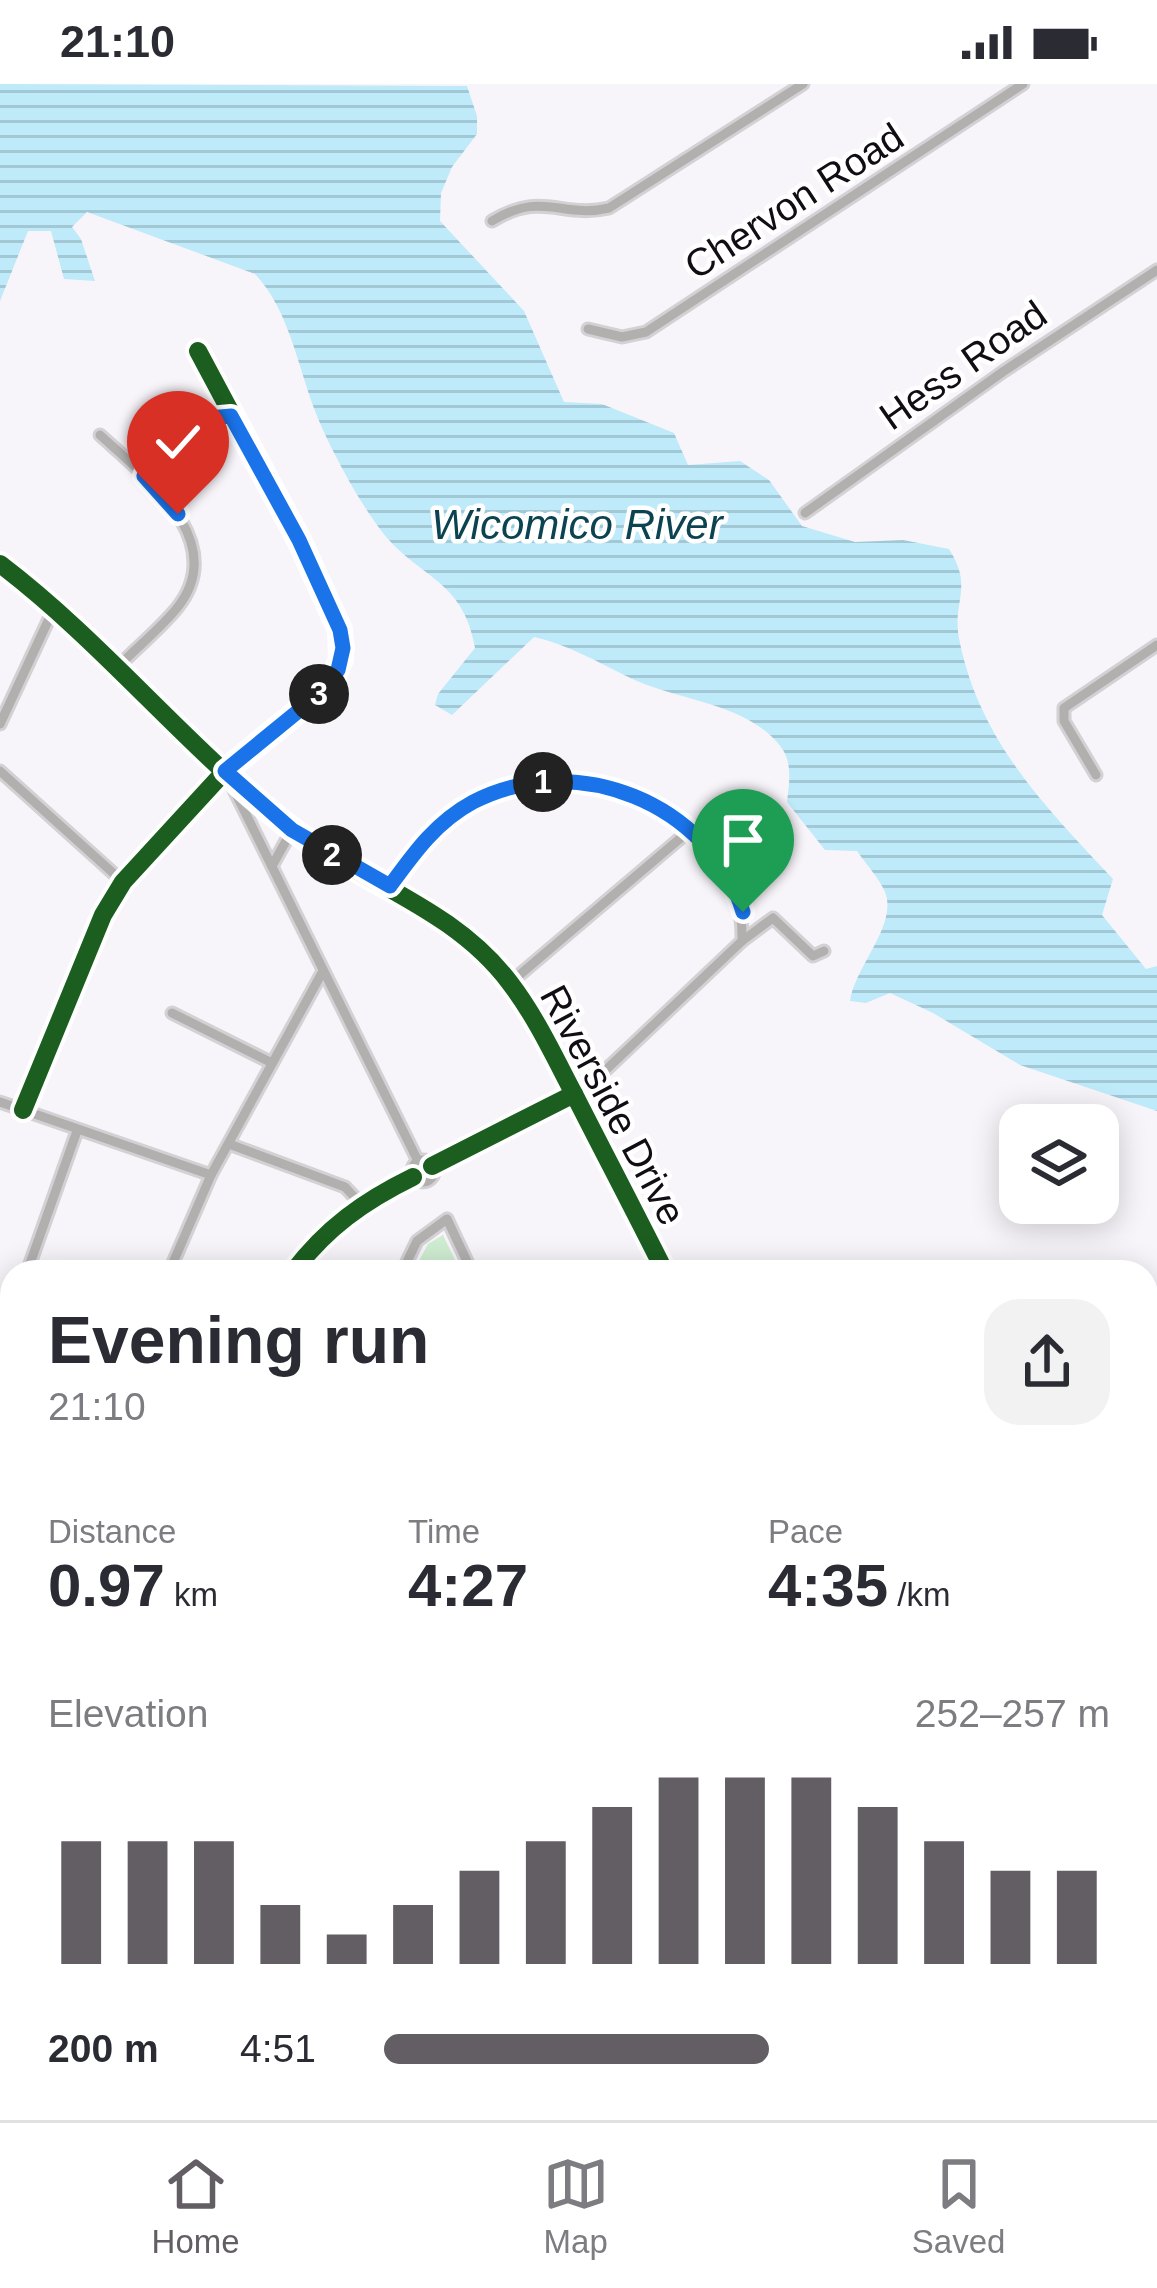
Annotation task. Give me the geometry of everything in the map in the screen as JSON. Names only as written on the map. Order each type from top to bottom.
[{"type":"street","points":[[492,221],[511,209],[541,203],[576,210],[609,208],[803,84]]},
{"type":"street","name":"Chervon Road","points":[[588,329],[622,337],[646,332],[1023,84]]},
{"type":"street","name":"Hess Road","points":[[805,513],[1157,269]]},
{"type":"street","points":[[22,1110],[103,915],[123,882],[225,771],[318,695],[338,670],[343,648],[340,630],[299,540],[198,351]]},
{"type":"street","points":[[144,476],[154,450],[175,426],[195,418],[231,416]]},
{"type":"street","points":[[100,435],[144,476],[194,544],[194,575],[177,608],[118,667]]},
{"type":"street","name":"Riverside Drive","points":[[0,564],[55,606],[292,830],[420,902],[470,940],[510,983],[544,1034],[659,1260]]},
{"type":"street","points":[[0,724],[3,709],[55,606]]},
{"type":"street","points":[[1096,775],[1064,721],[1064,708],[1157,645]]},
{"type":"street","points":[[0,771],[123,882]]},
{"type":"street","points":[[225,771],[418,1161],[432,1166],[592,1083],[772,918],[813,956],[824,951]]},
{"type":"street","points":[[390,886],[427,836],[446,820],[503,789],[573,781],[620,791],[663,810],[690,830],[712,851],[734,884],[743,912],[742,941]]},
{"type":"street","points":[[272,866],[292,830]]},
{"type":"street","points":[[510,983],[690,830]]},
{"type":"street","points":[[174,1260],[212,1175],[322,971]]},
{"type":"street","points":[[172,1013],[270,1062]]},
{"type":"street","points":[[0,1102],[212,1175]]},
{"type":"street","points":[[31,1260],[77,1130]]},
{"type":"street","points":[[229,1144],[345,1187],[361,1204]]},
{"type":"street","points":[[413,1177],[418,1161]]},
{"type":"street","points":[[413,1177],[428,1181],[432,1166]]},
{"type":"street","points":[[303,1260],[361,1204],[413,1177]]},
{"type":"street","points":[[408,1260],[417,1241],[446,1219],[466,1260]]},
{"type":"green space","points":[[443,1235],[455,1260],[419,1260],[428,1244]]},
{"type":"water","name":"Wicomico River","points":[[0,84],[467,86],[477,116],[477,134],[452,167],[441,193],[440,221],[524,311],[564,402],[602,404],[674,433],[688,465],[740,461],[769,480],[802,526],[855,542],[903,540],[949,549],[960,574],[959,638],[982,708],[998,740],[1039,798],[1113,879],[1102,915],[1146,969],[1157,966],[1157,1111],[1020,1065],[890,993],[866,1003],[850,1001],[886,918],[885,892],[857,851],[825,850],[787,802],[785,753],[751,721],[655,688],[534,637],[452,715],[435,705],[438,694],[475,648],[469,625],[449,592],[394,545],[363,504],[317,416],[277,305],[255,274],[87,212],[72,227],[95,281],[64,279],[51,231],[28,231],[0,301]]},
{"type":"cycle path","points":[[23,1110],[103,915],[123,882],[225,771],[332,681],[341,659],[340,630],[299,540],[198,351]]},
{"type":"cycle path","points":[[0,564],[75,627],[215,763],[289,827],[434,915],[487,957],[536,1023],[659,1260]]},
{"type":"cycle path","points":[[432,1166],[574,1094]]},
{"type":"cycle path","points":[[303,1260],[347,1217],[413,1177]]},
{"type":"route","points":[[178,514],[144,476],[154,450],[175,426],[195,418],[231,416],[299,540],[340,630],[343,648],[332,681],[225,771],[292,830],[390,886],[427,836],[472,803],[503,789],[539,782],[605,786],[663,810],[690,830],[712,851],[734,884],[743,912]]}]
